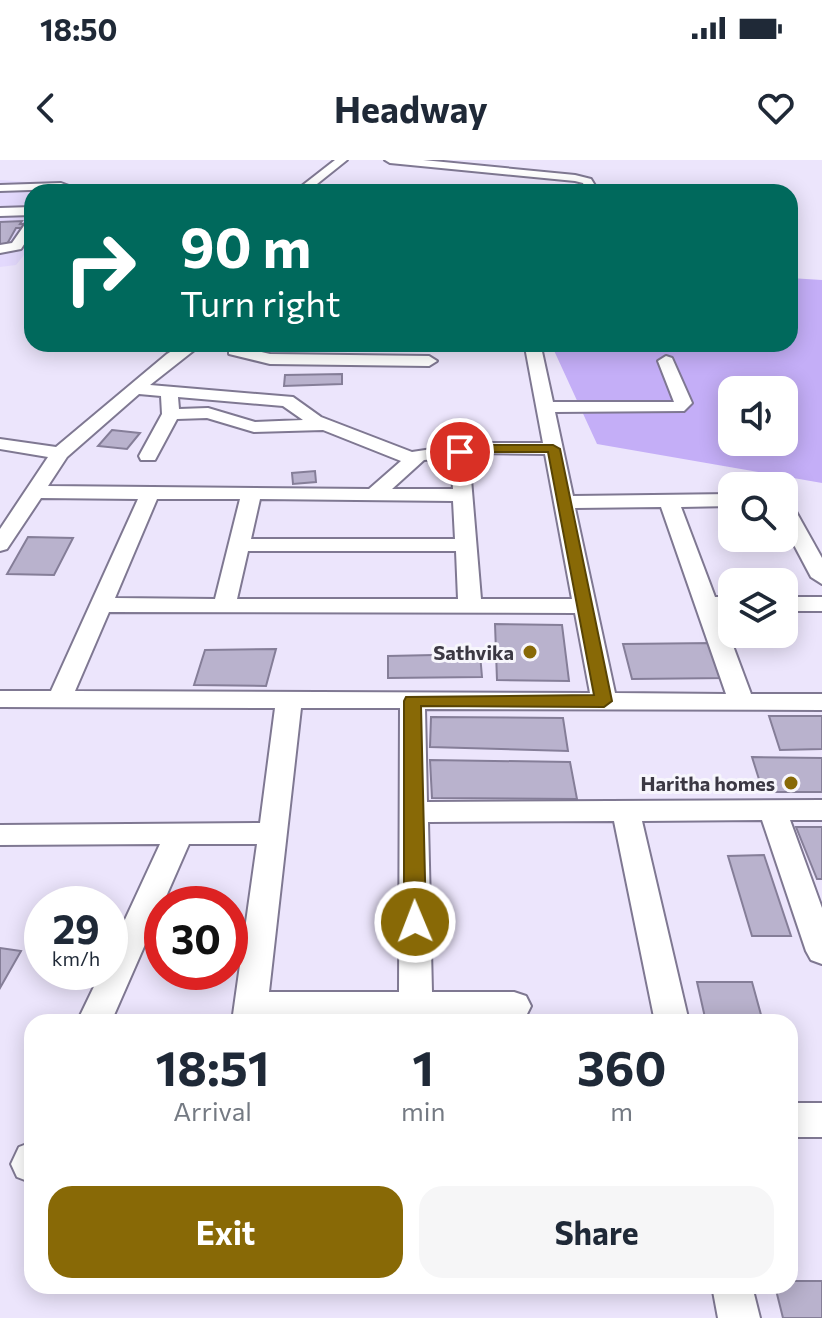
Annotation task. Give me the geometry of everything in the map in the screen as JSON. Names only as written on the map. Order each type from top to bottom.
[{"type":"street","points":[[310,184],[342,160]]},
{"type":"street","points":[[390,160],[575,178],[589,184]]},
{"type":"street","points":[[0,188],[24,187]]},
{"type":"street","points":[[0,212],[24,211]]},
{"type":"street","points":[[0,249],[16,246],[24,234]]},
{"type":"street","points":[[2,536],[60,453],[181,352]]},
{"type":"street","points":[[239,352],[270,359],[429,361]]},
{"type":"street","points":[[534,352],[604,701]]},
{"type":"street","points":[[546,407],[678,407],[683,403],[682,399],[666,361]]},
{"type":"street","points":[[135,389],[287,401],[326,425],[414,459]]},
{"type":"street","points":[[148,456],[171,414],[169,392]]},
{"type":"street","points":[[171,414],[208,413],[254,427],[326,425]]},
{"type":"street","points":[[0,444],[60,453]]},
{"type":"street","points":[[374,494],[419,455],[472,448],[553,449]]},
{"type":"street","points":[[460,452],[470,606]]},
{"type":"street","points":[[33,492],[461,495]]},
{"type":"street","points":[[59,700],[150,493]]},
{"type":"street","points":[[224,606],[251,494]]},
{"type":"street","points":[[564,502],[718,500]]},
{"type":"street","points":[[669,501],[741,701]]},
{"type":"street","points":[[798,533],[822,577]]},
{"type":"street","points":[[239,545],[466,545]]},
{"type":"street","points":[[706,604],[718,604]]},
{"type":"street","points":[[798,604],[822,604]]},
{"type":"street","points":[[100,605],[585,606]]},
{"type":"street","points":[[0,699],[822,702]]},
{"type":"street","points":[[289,700],[250,1014],[416,1004],[514,1006]]},
{"type":"street","points":[[412,701],[416,1004]]},
{"type":"street","points":[[772,810],[822,951]]},
{"type":"street","points":[[414,812],[822,810]]},
{"type":"street","points":[[626,811],[670,1014]]},
{"type":"street","points":[[0,835],[273,833]]},
{"type":"street","points":[[98,1014],[179,834]]},
{"type":"street","points":[[798,1120],[822,1120]]},
{"type":"street","points":[[734,1294],[739,1318]]},
{"type":"shaded area","points":[[0,180],[54,184],[24,184],[24,255],[16,265],[0,267]]},
{"type":"shaded area","points":[[798,278],[822,280],[822,483],[798,479],[798,472],[759,472],[597,444],[555,352],[798,352]]},
{"type":"building","points":[[22,221],[20,224],[24,226],[16,228],[7,244],[0,244],[0,222]]},
{"type":"building","points":[[342,374],[342,384],[284,386],[285,375]]},
{"type":"building","points":[[112,430],[140,433],[127,449],[98,446]]},
{"type":"building","points":[[315,471],[316,482],[293,484],[292,473]]},
{"type":"building","points":[[28,537],[73,538],[54,575],[7,574]]},
{"type":"building","name":"Sathvika","points":[[495,624],[562,625],[569,681],[497,680]]},
{"type":"building","points":[[713,643],[726,678],[632,679],[623,644]]},
{"type":"building","points":[[276,649],[266,686],[194,685],[205,650]]},
{"type":"building","points":[[480,654],[482,677],[388,678],[388,656]]},
{"type":"building","points":[[769,716],[822,716],[822,749],[780,750]]},
{"type":"building","points":[[431,717],[563,718],[568,751],[430,747]]},
{"type":"building","name":"Haritha homes","points":[[752,757],[822,758],[822,792],[763,792]]},
{"type":"building","points":[[430,760],[570,762],[577,799],[432,798]]},
{"type":"building","points":[[796,827],[822,827],[822,879],[817,879]]},
{"type":"building","points":[[764,855],[791,936],[752,936],[728,856]]},
{"type":"building","points":[[0,948],[21,951],[0,988]]},
{"type":"building","points":[[697,982],[752,982],[761,1014],[704,1014]]},
{"type":"building","points":[[798,1281],[822,1281],[822,1318],[783,1318],[777,1294],[798,1294]]},
{"type":"place","name":"Sathvika","points":[[530,652]]},
{"type":"place","name":"Haritha homes","points":[[791,783]]},
{"type":"route","points":[[415,922],[412,701],[604,701],[553,449],[472,448],[460,452]]}]
